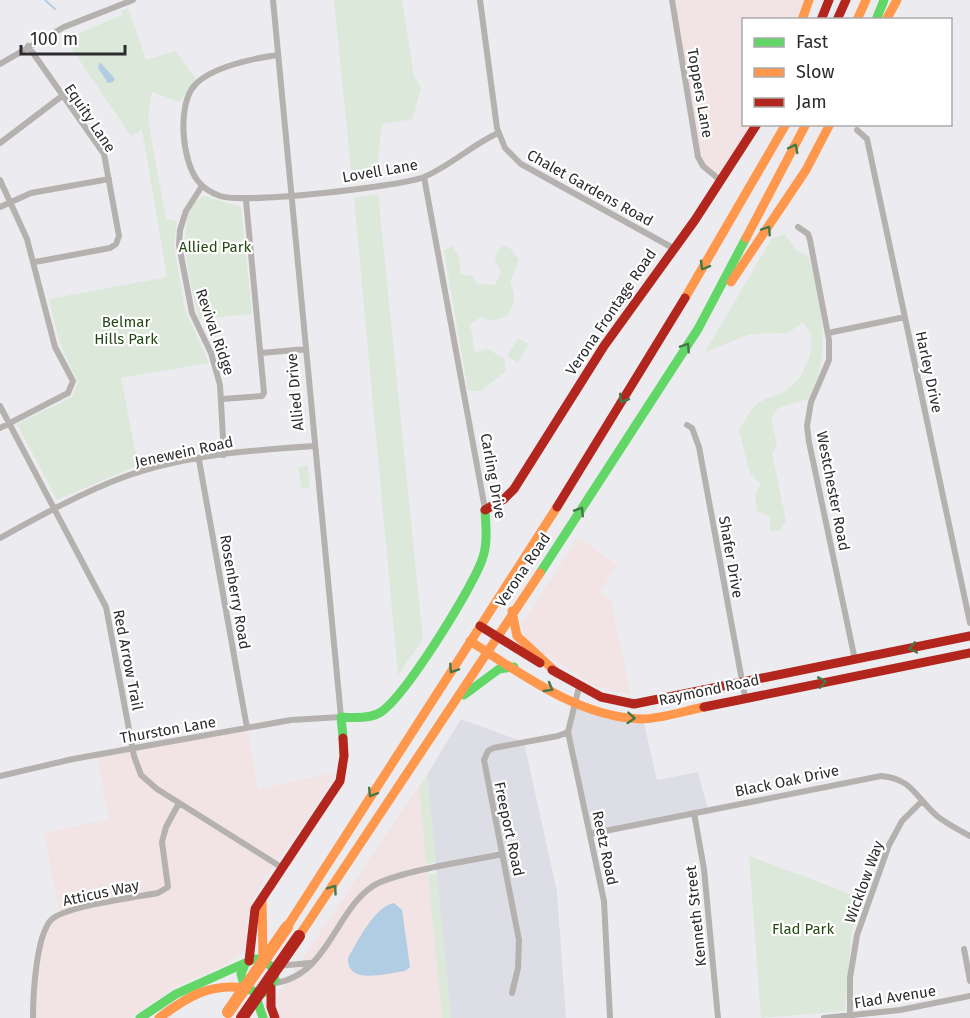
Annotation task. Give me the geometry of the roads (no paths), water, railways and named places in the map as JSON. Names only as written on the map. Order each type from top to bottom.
[{"type":"main road","points":[[803,18],[809,0]]},
{"type":"main road","points":[[822,18],[829,0]]},
{"type":"main road","points":[[838,18],[846,0]]},
{"type":"main road","points":[[858,18],[866,0]]},
{"type":"main road","points":[[877,18],[884,0]]},
{"type":"main road","points":[[887,18],[897,0]]},
{"type":"main road","name":"Verona Frontage Road","points":[[485,509],[504,499],[514,489],[604,346],[721,181],[756,126]]},
{"type":"main road","points":[[737,208],[776,126]]},
{"type":"main road","name":"Verona Road","points":[[226,1015],[287,927],[584,462],[785,126]]},
{"type":"main road","name":"Verona Road","points":[[242,1018],[457,701],[512,612],[698,329],[805,126]]},
{"type":"main road","points":[[698,329],[771,226],[806,170],[829,126]]},
{"type":"main road","name":"Carling Drive","points":[[341,717],[378,713],[387,708],[458,607],[479,571],[487,539],[485,509]]},
{"type":"main road","points":[[512,612],[517,636],[557,673]]},
{"type":"main road","name":"Raymond Road","points":[[480,626],[500,631],[579,687],[612,702],[634,704],[970,636]]},
{"type":"main road","name":"Raymond Road","points":[[470,641],[575,702],[611,716],[642,719],[970,653]]},
{"type":"main road","points":[[457,701],[499,669],[514,667]]},
{"type":"main road","name":"Allied Drive","points":[[281,867],[340,781],[344,756],[341,717]]},
{"type":"main road","points":[[263,1018],[250,991],[241,979],[247,963],[255,909],[281,867]]},
{"type":"main road","points":[[262,897],[268,963],[273,986],[271,1007],[275,1018]]},
{"type":"main road","points":[[140,1018],[181,992],[247,963],[268,963]]},
{"type":"main road","points":[[159,1018],[208,987],[226,984],[250,991],[273,986]]},
{"type":"street","points":[[0,63],[64,27],[133,0]]},
{"type":"street","name":"Allied Drive","points":[[273,0],[341,717]]},
{"type":"street","name":"Chalet Gardens Road","points":[[480,0],[498,133],[505,148],[521,164],[673,249]]},
{"type":"street","name":"Toppers Lane","points":[[672,0],[698,157],[703,166],[721,181]]},
{"type":"street","name":"Equity Lane","points":[[28,46],[104,154],[119,237],[116,244],[110,248],[35,261]]},
{"type":"street","points":[[202,186],[190,168],[182,119],[189,93],[195,85],[217,72],[252,59],[278,55]]},
{"type":"street","points":[[0,143],[62,96]]},
{"type":"street","name":"Harley Drive","points":[[857,130],[867,139],[970,623]]},
{"type":"street","name":"Lovell Lane","points":[[202,186],[220,196],[246,200],[352,189],[424,177],[478,142],[498,133]]},
{"type":"street","name":"Carling Drive","points":[[424,177],[485,509]]},
{"type":"street","points":[[0,207],[31,193],[109,179]]},
{"type":"street","points":[[0,180],[35,261],[55,347],[70,375],[72,387],[68,393],[0,429]]},
{"type":"street","name":"Revival Ridge","points":[[202,186],[184,216],[179,245],[192,313],[217,372],[222,399],[224,455]]},
{"type":"street","points":[[222,399],[262,396],[261,353],[246,200]]},
{"type":"street","name":"Westchester Road","points":[[798,227],[808,234],[810,240],[828,333],[829,360],[811,402],[807,426],[855,660]]},
{"type":"street","points":[[828,333],[905,317]]},
{"type":"street","points":[[261,353],[306,349]]},
{"type":"street","name":"Red Arrow Trail","points":[[0,406],[106,607],[133,748],[141,775],[179,803],[281,867]]},
{"type":"street","name":"Shafer Drive","points":[[687,425],[692,428],[699,447],[745,697]]},
{"type":"street","name":"Jenewein Road","points":[[0,538],[55,508],[148,469],[224,455],[315,446]]},
{"type":"street","name":"Rosenberry Road","points":[[199,460],[247,728]]},
{"type":"street","name":"Reetz Road","points":[[579,687],[568,732],[606,920],[610,1018]]},
{"type":"street","name":"Thurston Lane","points":[[0,776],[133,748],[291,720],[341,717]]},
{"type":"street","name":"Freeport Road","points":[[512,993],[518,968],[519,940],[484,765],[485,755],[493,748],[558,736],[568,732]]},
{"type":"street","name":"Black Oak Drive","points":[[590,834],[881,776],[897,778],[907,783],[937,816],[970,836]]},
{"type":"street","name":"Wicklow Way","points":[[850,1017],[850,978],[857,935],[880,868],[902,821],[922,801]]},
{"type":"street","name":"Atticus Way","points":[[33,1018],[39,954],[49,921],[57,915],[73,910],[158,893],[168,887],[162,842],[166,827],[179,803]]},
{"type":"street","name":"Kenneth Street","points":[[694,813],[704,869],[718,1018]]},
{"type":"street","points":[[273,986],[288,981],[319,956],[360,898],[371,887],[397,877],[502,854]]},
{"type":"street","points":[[964,949],[970,981]]},
{"type":"street","points":[[268,963],[294,967],[310,963]]},
{"type":"street","name":"Flad Avenue","points":[[824,1018],[900,1010],[970,996]]},
{"type":"water","points":[[100,62],[115,79],[113,82],[108,83],[98,68]]},
{"type":"water","points":[[394,903],[402,910],[410,967],[405,971],[369,976],[354,972],[349,967],[348,958],[373,918]]},
{"type":"waterway","points":[[45,0],[55,9]]},
{"type":"park label","name":"Allied Park","points":[[215,247]]},
{"type":"park label","name":"Belmar Hills Park","points":[[126,330]]},
{"type":"park label","name":"Flad Park","points":[[803,929]]}]
